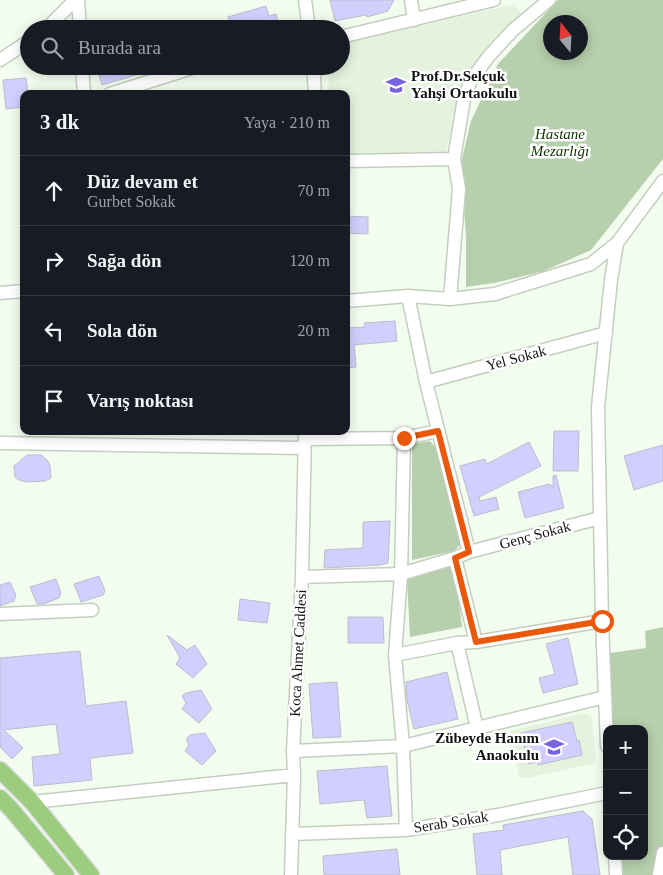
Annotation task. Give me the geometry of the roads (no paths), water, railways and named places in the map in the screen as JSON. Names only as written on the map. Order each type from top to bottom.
[{"type":"main road","points":[[0,770],[32,802],[91,875]]},
{"type":"main road","points":[[0,798],[11,808],[66,875]]},
{"type":"street","points":[[56,20],[77,0]]},
{"type":"street","points":[[77,0],[79,20]]},
{"type":"street","points":[[305,0],[308,20]]},
{"type":"street","points":[[411,0],[414,20]]},
{"type":"street","points":[[350,35],[494,0]]},
{"type":"street","points":[[450,299],[459,189],[454,159],[464,99],[471,80],[489,56],[513,30],[549,0]]},
{"type":"street","points":[[0,60],[20,47]]},
{"type":"street","points":[[83,75],[84,90]]},
{"type":"street","points":[[123,90],[170,75]]},
{"type":"street","points":[[314,75],[316,90]]},
{"type":"street","points":[[350,161],[454,159]]},
{"type":"street","points":[[350,302],[408,296],[450,299],[495,294],[591,264],[617,244],[663,181]]},
{"type":"street","points":[[606,725],[598,407],[611,280],[617,244]]},
{"type":"street","points":[[0,293],[20,291]]},
{"type":"street","points":[[408,296],[426,382],[469,552]]},
{"type":"street","name":"Yel Sokak","points":[[426,382],[606,333]]},
{"type":"street","points":[[0,442],[404,438],[438,431]]},
{"type":"street","points":[[404,438],[401,574],[395,655],[403,746],[406,830]]},
{"type":"street","name":"Koca Ahmet Caddesi","points":[[290,875],[294,775],[293,751],[302,577],[305,439]]},
{"type":"street","name":"Genç Sokak","points":[[302,577],[401,574],[469,552],[600,518]]},
{"type":"street","points":[[455,558],[476,642]]},
{"type":"street","points":[[0,614],[92,610]]},
{"type":"street","points":[[395,655],[457,643],[476,642],[602,621]]},
{"type":"street","points":[[457,643],[477,728]]},
{"type":"street","points":[[293,751],[403,746],[605,697]]},
{"type":"street","points":[[32,802],[294,775]]},
{"type":"street","name":"Serab Sokak","points":[[292,834],[406,830],[498,815],[603,794]]},
{"type":"street","points":[[659,875],[663,853]]},
{"type":"street","points":[[615,860],[616,875]]},
{"type":"place","name":"Prof.Dr.Selçuk Yahşi Ortaokulu","points":[[396,85]]},
{"type":"place","name":"Zübeyde Hanım Anaokulu","points":[[554,747]]},
{"type":"park label","name":"Hastane Mezarlığı","points":[[560,142]]}]
